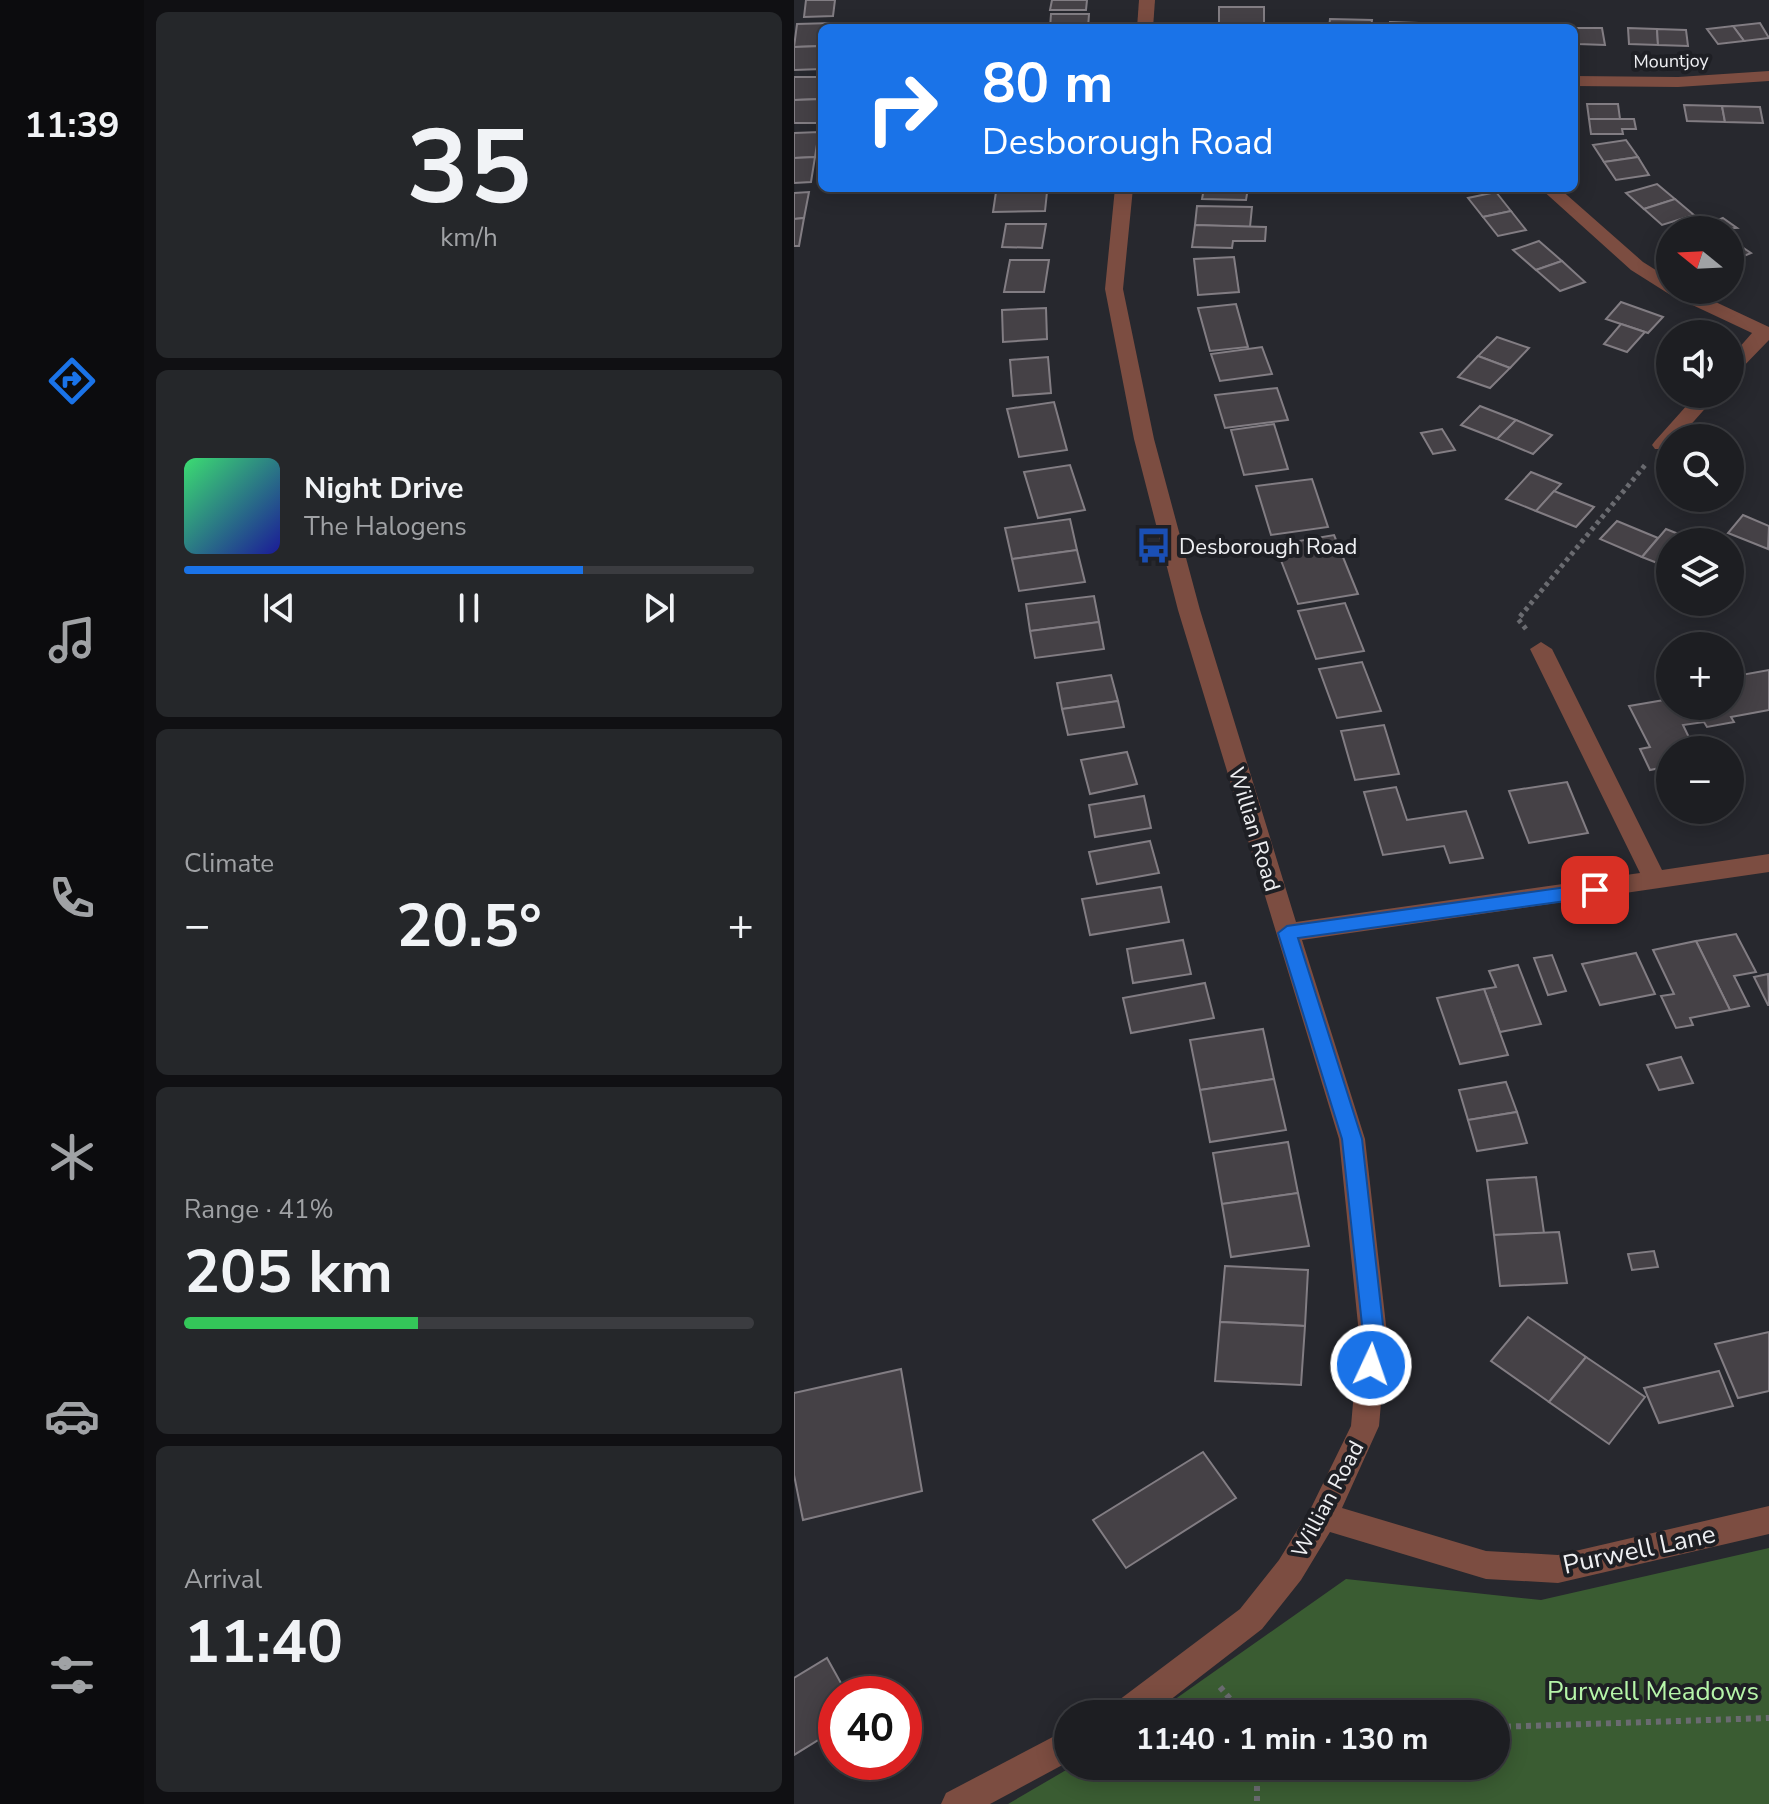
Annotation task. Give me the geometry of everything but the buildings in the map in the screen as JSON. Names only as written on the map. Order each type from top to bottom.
[{"type":"street","points":[[1145,24],[1147,0]]},
{"type":"street","name":"Mountjoy","points":[[1578,81],[1678,82],[1769,76]]},
{"type":"street","name":"Willian Road","points":[[1124,192],[1114,289],[1144,439],[1189,610],[1352,1139],[1373,1334],[1365,1426],[1323,1516],[1290,1570],[1251,1619],[1144,1700]]},
{"type":"street","points":[[1554,192],[1637,266],[1656,278]]},
{"type":"street","points":[[1705,304],[1766,334],[1744,355]]},
{"type":"street","points":[[1681,424],[1695,408]]},
{"type":"street","points":[[1541,649],[1656,881]]},
{"type":"street","points":[[1287,933],[1769,863]]},
{"type":"street","name":"Purwell Lane","points":[[1323,1516],[1486,1565],[1558,1569],[1769,1520]]},
{"type":"street","points":[[957,1804],[1054,1752]]},
{"type":"path","points":[[1541,649],[1518,619],[1656,452]]},
{"type":"path","points":[[1510,1727],[1769,1718]]},
{"type":"path","points":[[1257,1780],[1257,1804]]},
{"type":"green space","name":"Purwell Meadows","points":[[1769,1548],[1769,1804],[1008,1804],[1054,1777],[1054,1780],[1510,1780],[1510,1700],[1174,1700],[1346,1579],[1541,1600]]},
{"type":"place","name":"Desborough Road","points":[[1153,546]]},
{"type":"route","points":[[1371,1365],[1373,1334],[1352,1139],[1287,933],[1595,890]]}]
